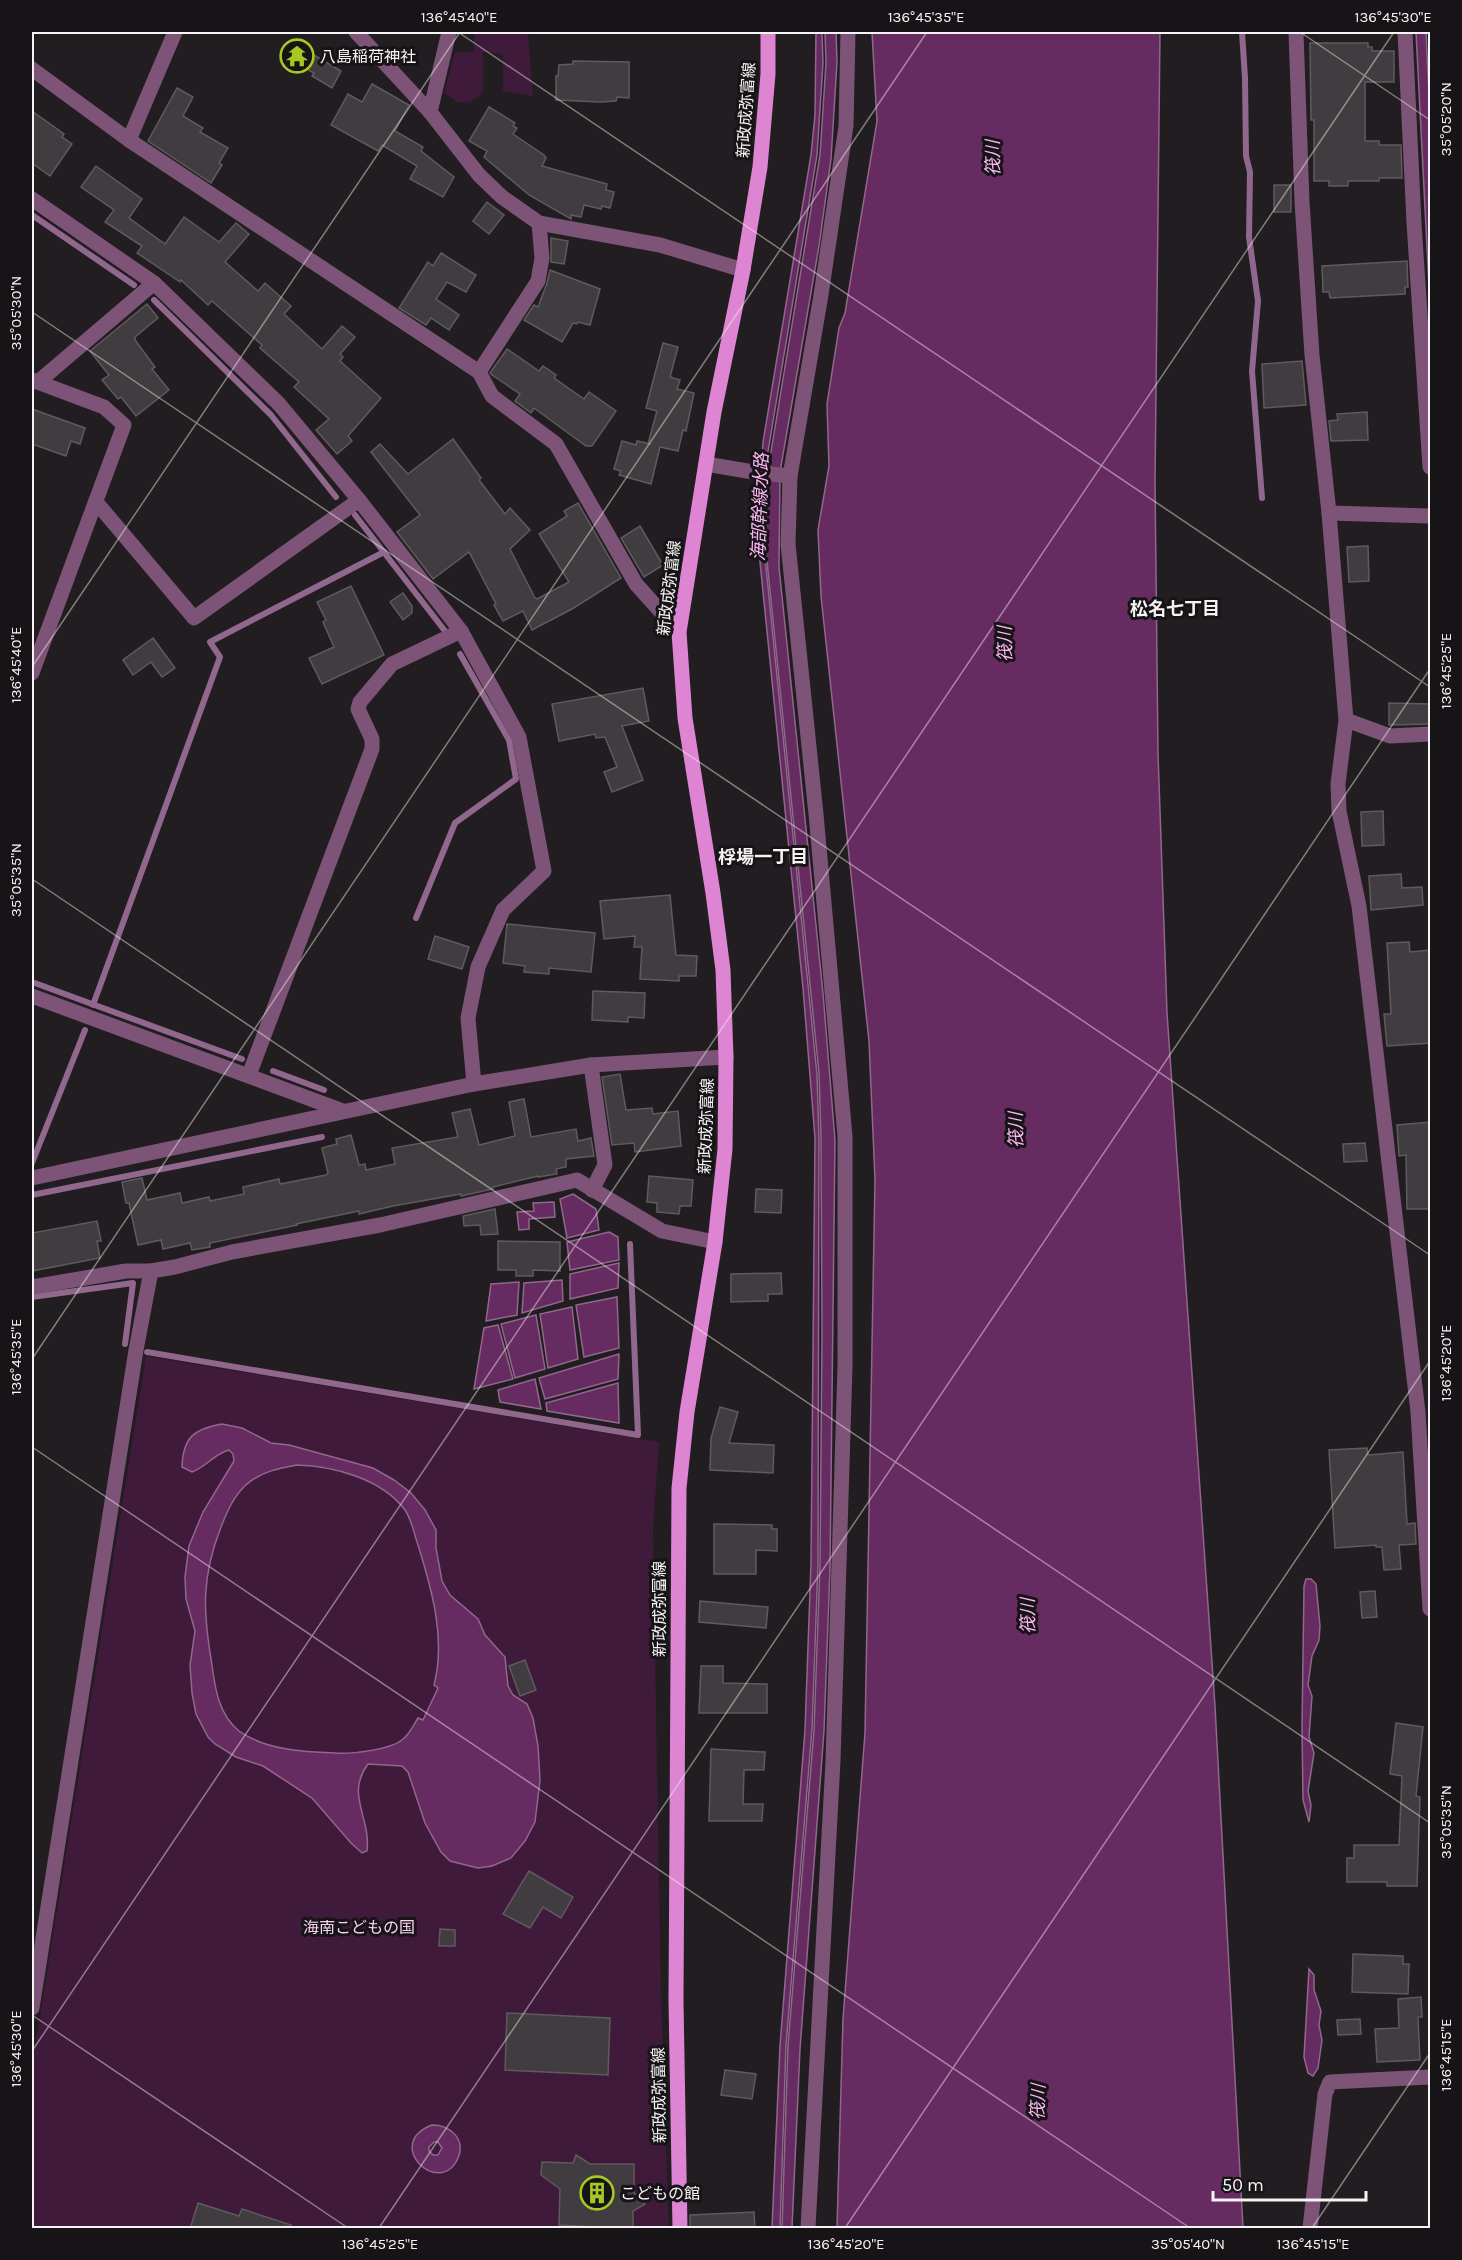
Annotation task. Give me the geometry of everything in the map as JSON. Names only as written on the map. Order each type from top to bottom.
[{"type":"main road","name":"新政成弥富線","points":[[680,2229],[676,2001],[679,1488],[687,1412],[715,1242],[725,1149],[726,1057],[723,970],[685,718],[679,632],[705,464],[743,270],[760,168],[768,74],[768,32]]},
{"type":"street","points":[[129,140],[175,32]]},
{"type":"street","points":[[356,32],[430,112],[479,175],[502,197],[538,223],[660,245],[743,270]]},
{"type":"street","points":[[430,112],[449,32]]},
{"type":"street","points":[[808,2229],[833,1749],[845,1366],[845,1136],[816,814],[788,544],[787,475],[821,295],[846,126],[848,32]]},
{"type":"street","points":[[1296,32],[1302,202],[1312,355],[1329,513],[1346,720],[1338,784],[1339,811],[1359,906],[1418,1412],[1431,1609]]},
{"type":"street","points":[[1405,32],[1414,223],[1431,467]]},
{"type":"street","points":[[32,69],[129,140],[479,372],[492,396],[556,444],[636,584],[679,632]]},
{"type":"street","points":[[32,199],[154,283],[279,404],[359,500],[461,632],[519,737],[544,872],[503,909],[478,967],[468,1018],[474,1084]]},
{"type":"street","points":[[479,372],[538,281],[542,258],[538,223]]},
{"type":"street","points":[[32,673],[124,425],[104,407],[35,381],[154,283]]},
{"type":"street","points":[[705,464],[787,475]]},
{"type":"street","points":[[96,502],[194,618],[359,500]]},
{"type":"street","points":[[1329,513],[1431,516]]},
{"type":"street","points":[[249,1075],[372,749],[372,739],[358,709],[360,702],[392,664],[461,632]]},
{"type":"street","points":[[1346,720],[1390,736],[1431,734]]},
{"type":"street","points":[[32,996],[343,1111]]},
{"type":"street","points":[[32,1178],[474,1084],[591,1065],[726,1057]]},
{"type":"street","points":[[591,1065],[605,1165],[592,1190]]},
{"type":"street","points":[[32,1287],[126,1271],[175,1268],[232,1252],[380,1225],[577,1180],[662,1231],[715,1242]]},
{"type":"street","points":[[32,2008],[134,1362],[151,1271]]},
{"type":"street","points":[[1310,2229],[1325,2094],[1330,2082],[1431,2077]]},
{"type":"green space","points":[[474,32],[528,34],[533,96],[503,91],[503,54],[483,52],[483,92],[470,102],[457,102],[444,93],[455,52],[474,52]]},
{"type":"green space","name":"海南こどもの国","points":[[146,1356],[659,1442],[653,1530],[661,1999],[669,2228],[32,2228],[32,2065]]},
{"type":"water","name":"海部幹線水路","points":[[816,32],[822,32],[823,63],[817,155],[765,470],[765,557],[817,1074],[819,1139],[818,1564],[812,1729],[786,2045],[780,2228],[772,2228],[780,2046],[805,1730],[811,1563],[815,1138],[803,988],[760,562],[759,502],[763,442],[811,155],[815,115]]},
{"type":"water","points":[[825,32],[836,32],[837,62],[831,159],[819,246],[780,472],[779,567],[823,993],[835,1140],[830,1569],[824,1731],[800,2049],[792,2228],[782,2228],[788,2045],[814,1730],[820,1564],[821,1139],[819,1073],[766,551],[768,470],[820,155],[826,63]]},
{"type":"water","name":"筏川","points":[[872,32],[1160,32],[1155,481],[1158,753],[1167,1013],[1215,1706],[1243,2228],[837,2228],[843,2019],[865,1733],[875,1180],[869,1041],[821,596],[818,530],[829,466],[827,404],[839,328],[845,313],[877,121]]},
{"type":"water","points":[[1416,32],[1426,32],[1430,117],[1430,306]]},
{"type":"water","points":[[573,1194],[596,1209],[599,1230],[567,1238],[560,1199]]},
{"type":"water","points":[[554,1202],[555,1217],[529,1219],[529,1229],[519,1230],[517,1212],[534,1211],[533,1203]]},
{"type":"water","points":[[609,1232],[618,1237],[619,1260],[570,1270],[567,1242]]},
{"type":"water","points":[[619,1263],[618,1288],[570,1299],[570,1274]]},
{"type":"water","points":[[562,1280],[563,1301],[522,1313],[524,1283]]},
{"type":"water","points":[[519,1282],[517,1315],[486,1321],[491,1284]]},
{"type":"water","points":[[617,1297],[619,1348],[584,1357],[576,1305]]},
{"type":"water","points":[[572,1307],[578,1359],[548,1368],[540,1314]]},
{"type":"water","points":[[536,1315],[545,1369],[515,1378],[501,1324]]},
{"type":"water","points":[[498,1325],[513,1379],[474,1389],[484,1328]]},
{"type":"water","points":[[619,1354],[618,1379],[545,1399],[539,1378]]},
{"type":"water","points":[[535,1379],[541,1409],[500,1402],[498,1390]]},
{"type":"water","points":[[618,1383],[619,1423],[547,1411],[546,1403]]},
{"type":"water","points":[[222,1424],[242,1428],[271,1443],[289,1445],[373,1468],[411,1493],[425,1510],[436,1530],[436,1548],[442,1581],[450,1595],[478,1619],[485,1635],[505,1657],[508,1686],[513,1695],[527,1704],[533,1718],[538,1746],[540,1780],[535,1822],[525,1841],[511,1858],[492,1866],[478,1868],[450,1861],[441,1852],[425,1823],[408,1772],[402,1766],[368,1764],[359,1786],[360,1806],[367,1838],[367,1851],[362,1853],[312,1798],[263,1766],[236,1757],[208,1737],[196,1714],[192,1693],[190,1665],[195,1631],[186,1599],[185,1577],[189,1546],[203,1512],[234,1461],[233,1454],[229,1450],[224,1452],[192,1472],[182,1467],[185,1448],[192,1436],[204,1429]],"holes":[[[297,1465],[356,1476],[384,1490],[395,1499],[405,1510],[411,1523],[432,1597],[439,1650],[434,1685],[438,1688],[423,1720],[418,1718],[402,1740],[380,1749],[351,1753],[323,1753],[286,1749],[261,1742],[232,1725],[222,1709],[217,1692],[207,1628],[206,1595],[210,1563],[223,1521],[238,1493],[252,1480],[284,1468]]]},
{"type":"water","points":[[1306,1579],[1311,1579],[1316,1584],[1320,1626],[1319,1640],[1312,1656],[1308,1685],[1312,1696],[1309,1737],[1314,1753],[1308,1791],[1311,1805],[1309,1822],[1303,1800],[1302,1729],[1304,1586]]},
{"type":"water","points":[[1309,1969],[1314,1975],[1314,1990],[1321,2011],[1319,2025],[1322,2040],[1318,2068],[1313,2076],[1308,2073],[1304,2057]]},
{"type":"water","points":[[432,2125],[445,2127],[455,2134],[460,2151],[450,2169],[439,2173],[429,2171],[419,2164],[412,2144],[418,2134]],"holes":[[[434,2142],[438,2142],[442,2148],[438,2155],[433,2155],[429,2147]]]},
{"type":"building","points":[[1310,43],[1368,43],[1372,51],[1394,51],[1394,82],[1365,82],[1365,141],[1379,141],[1379,145],[1401,145],[1402,178],[1348,181],[1348,186],[1329,186],[1329,181],[1314,181]]},
{"type":"building","points":[[297,45],[341,71],[332,88],[312,76],[314,73],[289,59]]},
{"type":"building","points":[[573,61],[629,62],[629,98],[617,97],[616,101],[600,102],[556,100],[556,76],[558,76],[559,65],[573,64]]},
{"type":"building","points":[[372,84],[409,105],[395,131],[423,147],[421,151],[454,177],[443,197],[410,179],[417,166],[382,145],[378,151],[331,125],[348,94],[362,102]]},
{"type":"building","points":[[177,88],[193,97],[183,116],[203,128],[200,132],[228,148],[219,163],[222,165],[211,183],[148,141]]},
{"type":"building","points":[[489,107],[515,123],[513,126],[517,128],[513,134],[544,155],[546,158],[542,166],[607,184],[606,190],[614,192],[610,208],[602,206],[601,209],[584,205],[581,217],[571,215],[571,219],[529,195],[484,157],[487,151],[469,141]]},
{"type":"building","points":[[32,111],[64,134],[62,137],[72,144],[50,176],[32,163]]},
{"type":"building","points":[[96,166],[142,199],[129,218],[165,244],[184,217],[219,242],[236,223],[249,234],[225,262],[258,291],[265,283],[291,306],[284,314],[322,349],[342,326],[355,337],[340,354],[343,357],[340,361],[381,398],[348,436],[352,441],[337,454],[316,430],[329,419],[294,387],[299,382],[260,348],[262,345],[212,301],[208,305],[181,280],[180,282],[137,253],[142,246],[105,222],[114,210],[81,187]]},
{"type":"building","points":[[1274,185],[1291,185],[1291,212],[1274,212]]},
{"type":"building","points":[[487,202],[504,215],[489,234],[473,221]]},
{"type":"building","points":[[551,238],[568,241],[564,264],[551,262]]},
{"type":"building","points":[[441,253],[476,275],[466,292],[447,282],[436,299],[459,315],[449,330],[431,318],[426,325],[399,308],[428,262],[433,266]]},
{"type":"building","points":[[1407,261],[1408,287],[1405,287],[1405,294],[1330,298],[1329,292],[1323,292],[1322,266]]},
{"type":"building","points":[[550,270],[600,289],[590,325],[573,323],[562,342],[524,320],[534,305],[538,307]]},
{"type":"building","points":[[147,304],[158,318],[135,337],[135,340],[155,367],[152,369],[169,390],[136,416],[121,397],[118,399],[102,380],[109,375],[90,351]]},
{"type":"building","points":[[663,343],[678,347],[670,377],[680,380],[677,389],[694,393],[686,431],[683,430],[678,451],[660,447],[651,484],[619,475],[621,471],[614,469],[622,441],[636,445],[637,441],[648,443],[657,411],[646,408]]},
{"type":"building","points":[[507,349],[539,371],[543,366],[556,375],[554,378],[584,399],[589,392],[616,411],[592,446],[586,446],[534,408],[531,413],[515,401],[520,394],[490,373]]},
{"type":"building","points":[[1302,361],[1306,405],[1264,408],[1262,364]]},
{"type":"building","points":[[32,409],[85,428],[80,444],[71,441],[66,456],[32,444]]},
{"type":"building","points":[[1367,412],[1368,440],[1331,441],[1329,421],[1338,420],[1337,414]]},
{"type":"building","points":[[453,439],[481,478],[479,480],[505,514],[510,508],[530,530],[510,549],[535,598],[569,582],[539,534],[567,516],[564,511],[578,503],[621,578],[572,609],[532,630],[523,611],[503,621],[469,552],[433,579],[397,532],[420,515],[371,452],[380,444],[408,474]]},
{"type":"building","points":[[640,526],[663,565],[644,577],[621,538]]},
{"type":"building","points":[[1368,546],[1369,581],[1349,582],[1347,547]]},
{"type":"building","points":[[351,586],[384,655],[322,684],[309,658],[334,647],[323,622],[326,620],[317,602]]},
{"type":"building","points":[[403,593],[412,606],[412,613],[403,620],[390,602]]},
{"type":"building","points":[[153,638],[175,668],[162,677],[151,662],[133,675],[123,660]]},
{"type":"building","points":[[643,688],[649,721],[622,726],[643,780],[612,792],[604,772],[617,767],[605,737],[596,738],[595,734],[559,741],[552,704]]},
{"type":"building","points":[[1389,703],[1431,704],[1431,724],[1389,725]]},
{"type":"building","points":[[1383,811],[1384,845],[1362,846],[1361,812]]},
{"type":"building","points":[[1401,874],[1402,888],[1422,887],[1423,905],[1371,910],[1369,876]]},
{"type":"building","points":[[670,895],[676,955],[697,956],[696,976],[679,976],[679,981],[640,979],[642,947],[634,947],[635,936],[604,939],[600,901]]},
{"type":"building","points":[[507,924],[595,933],[591,972],[549,968],[549,974],[524,972],[525,966],[503,963]]},
{"type":"building","points":[[435,936],[469,947],[462,969],[428,959]]},
{"type":"building","points":[[1409,942],[1410,952],[1430,950],[1431,1043],[1387,1046],[1384,1014],[1391,1014],[1387,943]]},
{"type":"building","points":[[593,991],[645,993],[644,1018],[628,1017],[628,1022],[592,1020]]},
{"type":"building","points":[[620,1074],[626,1110],[652,1108],[653,1114],[678,1111],[681,1146],[635,1152],[634,1143],[612,1145],[602,1077]]},
{"type":"building","points":[[524,1099],[531,1137],[576,1129],[578,1141],[591,1138],[594,1156],[566,1159],[566,1167],[556,1169],[557,1174],[538,1176],[461,1196],[461,1194],[359,1214],[359,1211],[296,1224],[210,1243],[210,1247],[192,1250],[190,1243],[163,1249],[161,1240],[138,1245],[122,1182],[142,1178],[147,1200],[180,1193],[182,1203],[209,1197],[210,1201],[244,1194],[243,1187],[279,1179],[280,1184],[326,1175],[328,1173],[322,1148],[337,1144],[336,1139],[351,1135],[359,1165],[365,1164],[366,1170],[395,1164],[392,1148],[458,1137],[452,1113],[470,1109],[479,1145],[515,1136],[509,1102]]},
{"type":"building","points":[[1431,1122],[1431,1209],[1407,1209],[1406,1155],[1399,1156],[1397,1125]]},
{"type":"building","points":[[1365,1143],[1367,1161],[1344,1162],[1343,1144]]},
{"type":"building","points":[[649,1176],[693,1180],[691,1206],[680,1206],[679,1214],[657,1212],[657,1203],[647,1202]]},
{"type":"building","points":[[756,1189],[782,1190],[781,1213],[755,1212]]},
{"type":"building","points":[[495,1209],[498,1234],[481,1235],[480,1225],[464,1226],[463,1216]]},
{"type":"building","points":[[97,1221],[101,1241],[97,1241],[100,1258],[32,1271],[32,1233]]},
{"type":"building","points":[[498,1241],[560,1242],[560,1271],[533,1270],[533,1276],[516,1276],[516,1270],[498,1270]]},
{"type":"building","points":[[781,1273],[782,1294],[768,1294],[768,1301],[731,1302],[731,1274]]},
{"type":"building","points":[[720,1407],[738,1412],[729,1443],[774,1445],[773,1473],[710,1470],[711,1438]]},
{"type":"building","points":[[1367,1448],[1368,1455],[1403,1452],[1407,1524],[1415,1523],[1416,1544],[1399,1545],[1401,1569],[1384,1570],[1382,1547],[1376,1547],[1376,1545],[1335,1548],[1329,1450]]},
{"type":"building","points":[[714,1524],[772,1525],[772,1529],[777,1529],[777,1551],[756,1550],[756,1574],[714,1574]]},
{"type":"building","points":[[1375,1591],[1377,1617],[1362,1618],[1360,1592]]},
{"type":"building","points":[[700,1601],[768,1607],[766,1628],[699,1622]]},
{"type":"building","points":[[525,1660],[536,1690],[520,1696],[509,1666]]},
{"type":"building","points":[[701,1666],[723,1666],[723,1683],[767,1684],[767,1713],[699,1713]]},
{"type":"building","points":[[1396,1723],[1423,1727],[1416,1796],[1420,1797],[1417,1886],[1387,1886],[1387,1882],[1347,1882],[1347,1858],[1354,1858],[1354,1845],[1399,1845],[1402,1776],[1390,1774]]},
{"type":"building","points":[[711,1749],[765,1752],[764,1770],[744,1770],[743,1804],[763,1804],[762,1821],[709,1821]]},
{"type":"building","points":[[529,1871],[573,1897],[561,1918],[543,1907],[530,1928],[503,1914]]},
{"type":"building","points":[[440,1929],[455,1930],[455,1946],[439,1946]]},
{"type":"building","points":[[1353,1954],[1403,1956],[1403,1964],[1409,1964],[1408,1994],[1352,1992]]},
{"type":"building","points":[[1421,1997],[1422,2017],[1418,2017],[1420,2060],[1377,2062],[1375,2029],[1399,2028],[1398,1999]]},
{"type":"building","points":[[507,2013],[610,2018],[608,2075],[505,2070]]},
{"type":"building","points":[[1360,2019],[1361,2034],[1338,2035],[1337,2020]]},
{"type":"building","points":[[725,2070],[756,2074],[752,2099],[721,2095]]},
{"type":"building","name":"こどもの館","points":[[576,2155],[590,2164],[634,2164],[634,2193],[645,2204],[633,2211],[633,2229],[559,2225],[560,2189],[541,2175],[542,2162],[573,2163]]},
{"type":"building","points":[[198,2203],[239,2216],[242,2209],[291,2225],[291,2229],[190,2229]]},
{"type":"building","points":[[754,2212],[755,2229],[690,2228],[690,2215]]},
{"type":"waterway","points":[[1242,32],[1246,156],[1250,172],[1249,237],[1258,301],[1252,371],[1262,498]]},
{"type":"waterway","points":[[32,215],[134,285]]},
{"type":"waterway","points":[[154,300],[271,415],[336,497]]},
{"type":"waterway","points":[[355,515],[445,631]]},
{"type":"waterway","points":[[93,1005],[220,657],[210,642],[384,552]]},
{"type":"waterway","points":[[416,918],[455,823],[516,779],[509,740],[460,654]]},
{"type":"waterway","points":[[32,982],[242,1059]]},
{"type":"waterway","points":[[32,1163],[85,1030]]},
{"type":"waterway","points":[[273,1071],[324,1090]]},
{"type":"waterway","points":[[32,1195],[322,1137]]},
{"type":"waterway","points":[[147,1352],[638,1435],[630,1244]]},
{"type":"waterway","points":[[32,1297],[133,1283],[125,1344]]},
{"type":"place","name":"八島稲荷神社","points":[[297,56]]},
{"type":"place","name":"こどもの館","points":[[597,2193]]},
{"type":"district","name":"松名七丁目","points":[[1175,609]]},
{"type":"district","name":"桴場一丁目","points":[[763,857]]}]
